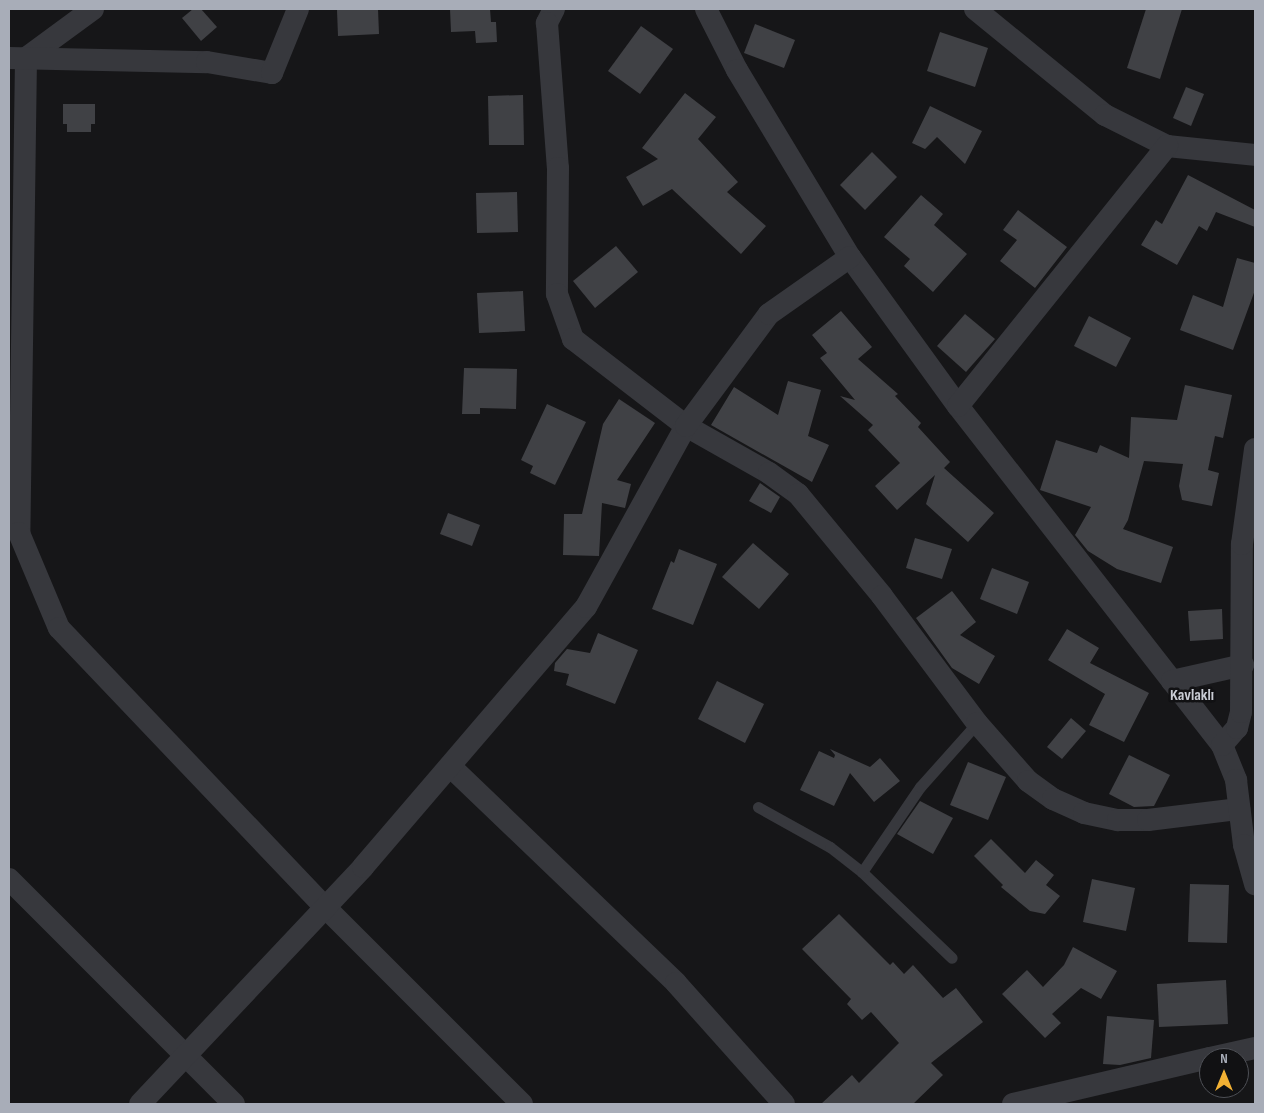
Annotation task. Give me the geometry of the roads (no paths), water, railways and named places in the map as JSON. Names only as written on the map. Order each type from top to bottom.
[{"type":"street","points":[[18,58],[93,9]]},
{"type":"street","points":[[18,58],[207,62],[272,73],[298,9]]},
{"type":"street","points":[[554,9],[547,24],[558,159],[557,294],[573,338],[686,426],[769,473],[798,494],[876,589],[977,723],[1028,781],[1053,799],[1084,813],[1118,820],[1148,820],[1239,809]]},
{"type":"street","points":[[706,9],[737,70],[850,257],[958,406],[1222,745],[1246,780],[1239,809],[1244,845],[1255,884]]},
{"type":"street","points":[[975,9],[1105,115],[1167,146],[1255,155]]},
{"type":"street","points":[[18,58],[19,533],[59,628],[326,908],[522,1104]]},
{"type":"street","points":[[958,406],[1167,146]]},
{"type":"street","points":[[140,1104],[183,1056],[326,908],[586,607],[686,426],[769,314],[850,257]]},
{"type":"street","points":[[1222,745],[1237,728],[1243,665],[1242,544],[1255,449]]},
{"type":"street","points":[[1172,681],[1243,665]]},
{"type":"street","points":[[450,766],[676,983],[784,1104]]},
{"type":"street","points":[[9,879],[183,1056],[234,1104]]},
{"type":"street","points":[[1013,1104],[1199,1060]]},
{"type":"lane","points":[[862,872],[920,788],[977,723]]},
{"type":"lane","points":[[758,807],[823,843],[862,872],[952,958]]},
{"type":"district","name":"Kavlaklı","points":[[1192,696]]}]
